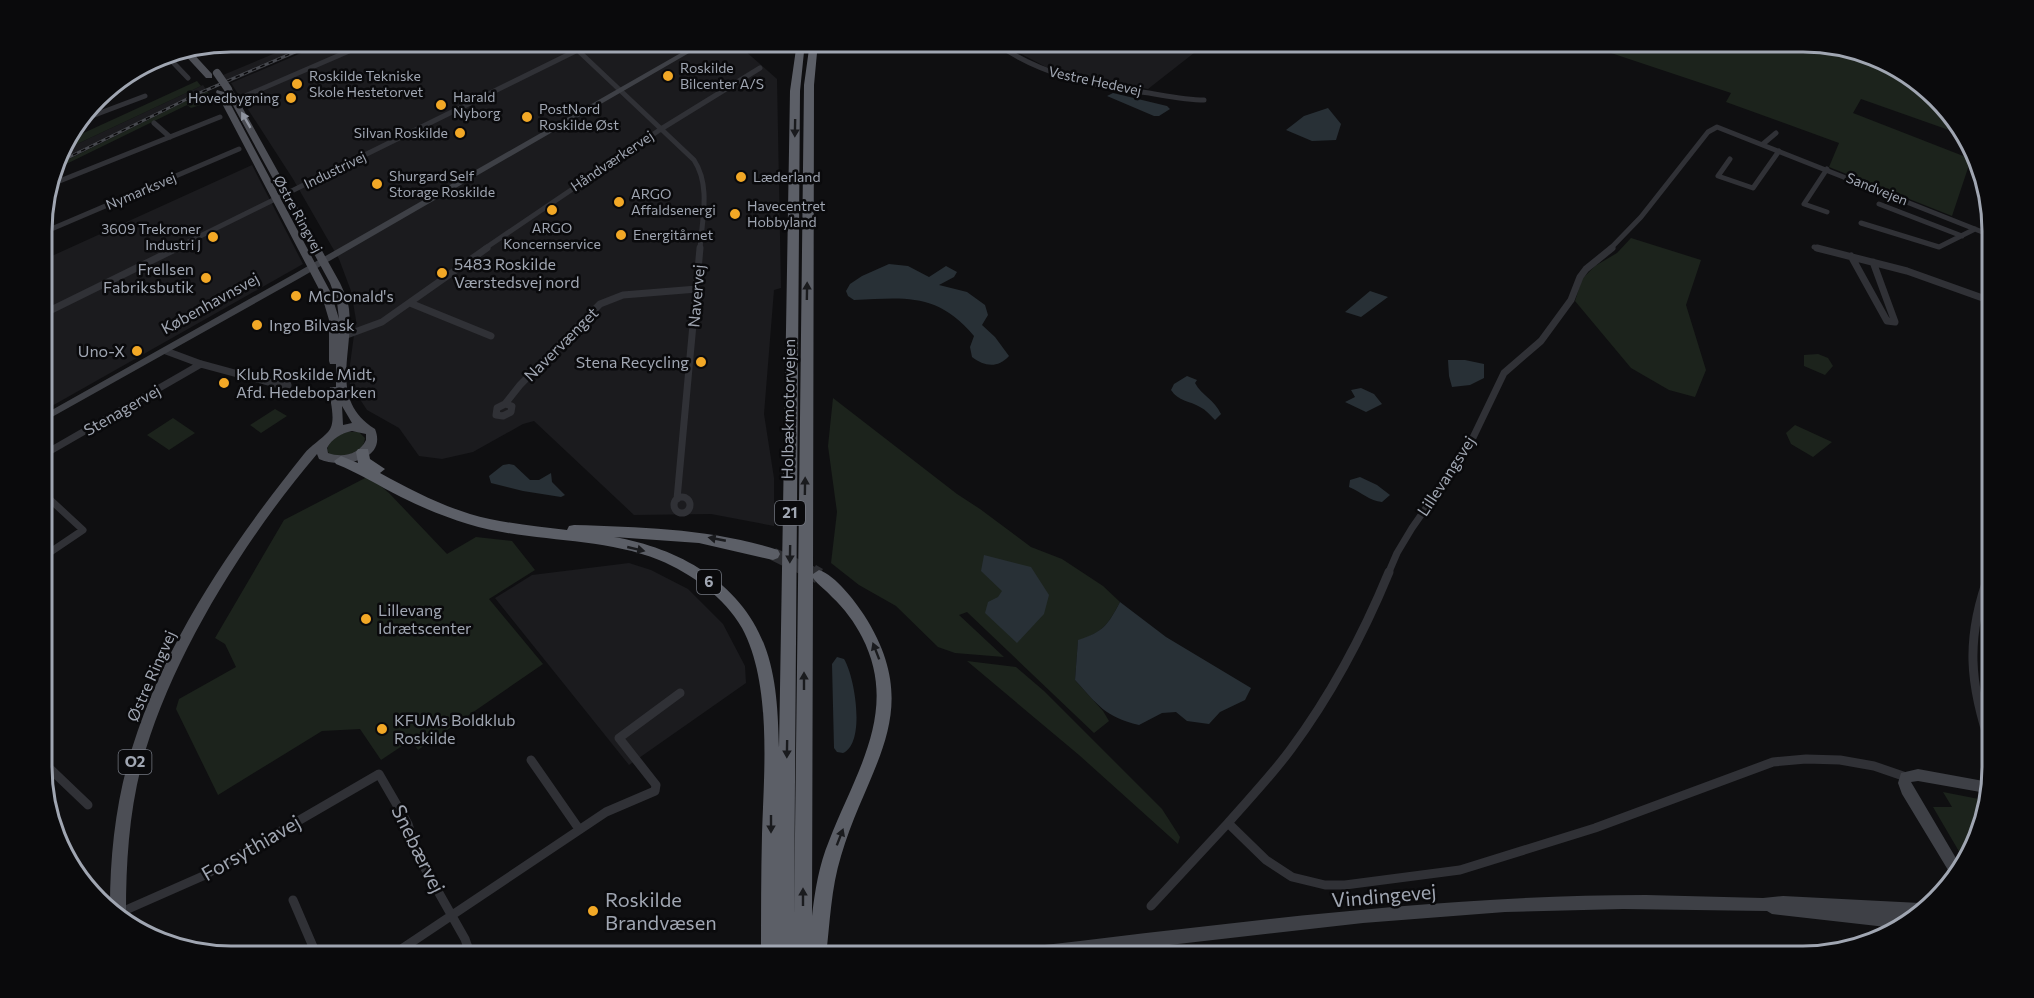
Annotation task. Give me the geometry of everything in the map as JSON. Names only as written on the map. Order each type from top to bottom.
[{"type":"highway","name":"Holbækmotorvejen","points":[[785,946],[795,91],[798,69],[795,57],[796,52]]},
{"type":"highway","name":"Holbækmotorvejen","points":[[803,946],[809,85],[813,52]]},
{"type":"highway","points":[[809,85],[820,52]]},
{"type":"highway","points":[[363,452],[364,461],[409,487],[440,503],[485,517],[574,530],[712,538],[773,554]]},
{"type":"highway","name":"6","points":[[334,460],[374,474],[429,504],[477,521],[602,542],[664,556],[713,584],[730,602],[747,624],[758,648],[766,685],[770,725],[770,946]]},
{"type":"highway","points":[[818,946],[822,902],[832,857],[875,752],[882,721],[884,693],[880,662],[870,635],[855,610],[819,576]]},
{"type":"main road","name":"Københavnsvej","points":[[126,371],[155,350],[323,260],[689,52]]},
{"type":"main road","name":"Københavnsvej","points":[[676,60],[692,52]]},
{"type":"main road","name":"Østre Ringvej","points":[[198,56],[224,91],[287,194],[341,297],[344,311],[341,395],[351,416],[363,427]]},
{"type":"main road","name":"Østre Ringvej","points":[[193,57],[213,75]]},
{"type":"main road","name":"Østre Ringvej","points":[[118,905],[124,814],[137,756],[153,709],[195,624],[256,527],[300,466],[338,427],[334,388],[334,320],[326,293],[224,91]]},
{"type":"main road","name":"Københavnsvej","points":[[53,413],[312,266]]},
{"type":"main road","points":[[334,460],[321,451],[331,436],[350,427],[363,427],[371,432],[371,444],[363,452]]},
{"type":"main road","name":"Østre Ringvej","points":[[289,482],[311,465],[363,452]]},
{"type":"main road","points":[[1952,865],[1907,790],[1904,783],[1906,777],[1918,775],[1980,786]]},
{"type":"main road","name":"Vindingevej","points":[[1103,945],[1326,920],[1461,909],[1576,903],[1763,905],[1783,903],[1910,909]]},
{"type":"main road","name":"Vindingevej","points":[[1763,905],[1786,910],[1892,921]]},
{"type":"street","points":[[245,96],[347,52]]},
{"type":"street","name":"Industrivej","points":[[53,309],[573,52]]},
{"type":"street","name":"Navervej","points":[[579,52],[699,166],[704,179],[697,289],[677,499]]},
{"type":"street","name":"Vestre Hedevej","points":[[1006,52],[1027,64],[1065,77],[1204,100]]},
{"type":"street","points":[[173,62],[188,78]]},
{"type":"street","name":"Håndværkervej","points":[[344,336],[374,327],[546,205],[661,129],[760,68]]},
{"type":"street","points":[[96,114],[145,96]]},
{"type":"street","points":[[60,181],[220,117]]},
{"type":"street","points":[[154,123],[170,137]]},
{"type":"street","name":"Sandvejen","points":[[1717,127],[1982,232]]},
{"type":"street","name":"Lillevangsvej","points":[[1151,906],[1228,823],[1291,749],[1368,626],[1397,553],[1468,448],[1504,373],[1541,341],[1562,314],[1586,269],[1622,238],[1708,132],[1717,127]]},
{"type":"street","points":[[1763,144],[1776,133]]},
{"type":"street","name":"Nymarksvej","points":[[53,227],[239,149]]},
{"type":"street","points":[[1730,159],[1718,176],[1753,189],[1779,151]]},
{"type":"street","points":[[1827,170],[1804,204],[1827,212]]},
{"type":"street","points":[[1878,204],[1962,236]]},
{"type":"street","points":[[1861,223],[1939,247],[1975,229]]},
{"type":"street","points":[[1814,247],[1933,280],[1982,298]]},
{"type":"street","points":[[1851,256],[1887,321],[1895,322],[1873,262]]},
{"type":"street","name":"Navervænget","points":[[505,404],[520,385],[599,305],[622,295],[697,289]]},
{"type":"street","points":[[410,303],[491,336]]},
{"type":"street","name":"Københavnsvej","points":[[166,351],[201,364],[283,386],[288,385]]},
{"type":"street","name":"Stenagervej","points":[[53,449],[201,364]]},
{"type":"street","points":[[52,502],[83,530],[52,551]]},
{"type":"street","points":[[1982,592],[1972,631],[1970,663],[1982,723]]},
{"type":"street","points":[[406,946],[579,828],[606,812],[657,789],[619,738],[680,693]]},
{"type":"street","points":[[1228,823],[1259,856],[1289,876],[1327,886],[1345,885],[1460,870],[1595,828],[1773,762],[1800,758],[1836,760],[1884,768],[1906,777]]},
{"type":"street","points":[[531,760],[579,828]]},
{"type":"street","points":[[52,772],[88,805]]},
{"type":"street","name":"Forsythiavej","points":[[124,910],[203,876],[379,774]]},
{"type":"street","name":"Snebærvej","points":[[379,774],[408,824],[418,856],[467,946]]},
{"type":"street","points":[[293,900],[312,946]]},
{"type":"shaded area","points":[[278,52],[300,52],[228,83],[223,75]]},
{"type":"shaded area","points":[[304,52],[746,52],[777,79],[781,288],[774,290],[764,414],[774,478],[774,526],[711,514],[634,515],[534,421],[523,424],[473,452],[442,459],[419,456],[399,428],[367,410],[350,384],[349,372],[356,320],[351,291],[339,259],[293,179],[231,83]]},
{"type":"shaded area","points":[[1018,52],[1195,52],[1148,89],[1077,76],[1046,67]]},
{"type":"shaded area","points":[[1608,52],[1803,52],[1849,59],[1882,71],[1921,97],[1950,130],[1861,99],[1853,113],[1965,157],[1969,166],[1952,216],[1829,167],[1839,143],[1726,102],[1731,93]]},
{"type":"shaded area","points":[[197,81],[201,86],[74,145],[81,134]]},
{"type":"shaded area","points":[[203,85],[207,91],[67,160],[74,145]]},
{"type":"shaded area","points":[[204,92],[208,92],[213,101],[191,108],[187,105],[66,164],[67,160]]},
{"type":"shaded area","points":[[1113,93],[1167,106],[1170,109],[1159,116],[1154,116],[1107,96]]},
{"type":"shaded area","points":[[1328,108],[1341,124],[1336,140],[1312,141],[1286,130],[1304,116]]},
{"type":"shaded area","points":[[252,165],[303,264],[53,406],[53,255]]},
{"type":"shaded area","points":[[1631,238],[1701,260],[1686,305],[1706,370],[1695,397],[1669,390],[1631,368],[1575,301],[1582,279],[1595,266],[1617,253]]},
{"type":"shaded area","points":[[889,264],[908,266],[929,277],[946,266],[957,272],[954,277],[939,285],[967,292],[985,305],[988,315],[982,325],[995,337],[1009,356],[1000,363],[990,365],[972,357],[970,347],[974,336],[947,312],[933,305],[905,299],[854,300],[848,296],[846,291],[850,284]]},
{"type":"shaded area","points":[[1370,291],[1388,297],[1361,317],[1345,312]]},
{"type":"shaded area","points":[[1818,354],[1828,358],[1833,366],[1825,375],[1804,366],[1804,355]]},
{"type":"shaded area","points":[[1448,360],[1465,360],[1484,364],[1484,378],[1470,385],[1452,387]]},
{"type":"shaded area","points":[[1187,376],[1197,380],[1195,383],[1218,409],[1221,414],[1215,420],[1202,408],[1181,399],[1171,390],[1174,384]]},
{"type":"shaded area","points":[[1361,388],[1374,394],[1382,404],[1366,412],[1345,402],[1355,397],[1351,390]]},
{"type":"shaded area","points":[[833,398],[957,494],[1031,547],[1062,559],[1103,586],[1120,602],[1104,627],[1078,641],[1075,680],[1109,721],[1094,733],[967,612],[959,615],[1004,657],[955,653],[938,647],[896,606],[859,585],[831,563],[837,512],[828,446]]},
{"type":"shaded area","points":[[275,409],[287,416],[261,433],[250,425]]},
{"type":"shaded area","points":[[173,418],[195,433],[169,450],[147,435]]},
{"type":"shaded area","points":[[1795,425],[1832,442],[1813,457],[1791,444],[1786,433]]},
{"type":"shaded area","points":[[347,432],[359,432],[365,438],[361,448],[352,454],[330,455],[327,450],[330,443],[337,436]]},
{"type":"shaded area","points":[[503,465],[514,465],[530,480],[539,480],[551,473],[552,482],[565,495],[561,497],[523,491],[491,483],[489,476]]},
{"type":"shaded area","name":"Lillevang Idrætscenter","points":[[369,476],[389,493],[447,554],[476,537],[512,541],[535,570],[489,599],[543,664],[418,750],[411,740],[381,760],[360,729],[322,731],[218,795],[176,709],[179,699],[236,667],[225,644],[215,638],[284,520]]},
{"type":"shaded area","points":[[1360,477],[1377,485],[1390,495],[1382,502],[1349,487],[1350,480]]},
{"type":"shaded area","points":[[984,555],[1031,567],[1049,595],[1044,614],[1017,643],[985,613],[988,602],[998,597],[1002,591],[981,571]]},
{"type":"shaded area","points":[[629,563],[651,570],[688,589],[723,624],[745,666],[746,683],[629,765],[495,598],[532,575]]},
{"type":"shaded area","points":[[1120,602],[1166,637],[1251,688],[1245,700],[1220,712],[1209,724],[1187,721],[1176,712],[1162,713],[1139,725],[1118,718],[1103,709],[1075,680],[1078,640],[1104,627]]},
{"type":"shaded area","points":[[837,657],[844,659],[848,668],[855,694],[856,709],[854,737],[850,747],[843,753],[837,752],[834,748],[832,664]]},
{"type":"shaded area","points":[[967,661],[1016,667],[1044,691],[1162,809],[1180,837],[1178,844],[1079,755]]},
{"type":"shaded area","points":[[1943,792],[1978,799],[1972,824],[1959,852],[1933,807],[1952,807]]},
{"type":"tunnel","points":[[773,554],[815,574]]},
{"type":"tunnel","points":[[812,572],[819,576]]},
{"type":"railway","points":[[69,157],[195,95],[295,52]]},
{"type":"place","name":"Roskilde Bilcenter A/S","points":[[668,76]]},
{"type":"place","name":"Roskilde Tekniske Skole Hestetorvet","points":[[297,84]]},
{"type":"place","name":"Hovedbygning","points":[[291,98]]},
{"type":"place","name":"Harald Nyborg","points":[[441,105]]},
{"type":"place","name":"PostNord Roskilde Øst","points":[[527,117]]},
{"type":"place","name":"Silvan Roskilde","points":[[460,133]]},
{"type":"place","name":"Læderland","points":[[741,177]]},
{"type":"place","name":"Shurgard Self Storage Roskilde","points":[[377,184]]},
{"type":"place","name":"ARGO Affaldsenergi","points":[[619,202]]},
{"type":"place","name":"ARGO Koncernservice","points":[[552,210]]},
{"type":"place","name":"Havecentret Hobbyland","points":[[735,214]]},
{"type":"place","name":"Energitårnet","points":[[621,235]]},
{"type":"place","name":"3609 Trekroner Industri J","points":[[213,237]]},
{"type":"place","name":"5483 Roskilde Værstedsvej nord","points":[[442,273]]},
{"type":"place","name":"Frellsen Fabriksbutik","points":[[206,278]]},
{"type":"place","name":"McDonald's","points":[[296,296]]},
{"type":"place","name":"Ingo Bilvask","points":[[257,325]]},
{"type":"place","name":"Uno-X","points":[[137,351]]},
{"type":"place","name":"Stena Recycling","points":[[701,362]]},
{"type":"place","name":"Klub Roskilde Midt, Afd. Hedeboparken","points":[[224,383]]},
{"type":"place","name":"Lillevang Idrætscenter","points":[[366,619]]},
{"type":"place","name":"KFUMs Boldklub Roskilde","points":[[382,729]]},
{"type":"place","name":"Roskilde Brandvæsen","points":[[593,911]]}]
